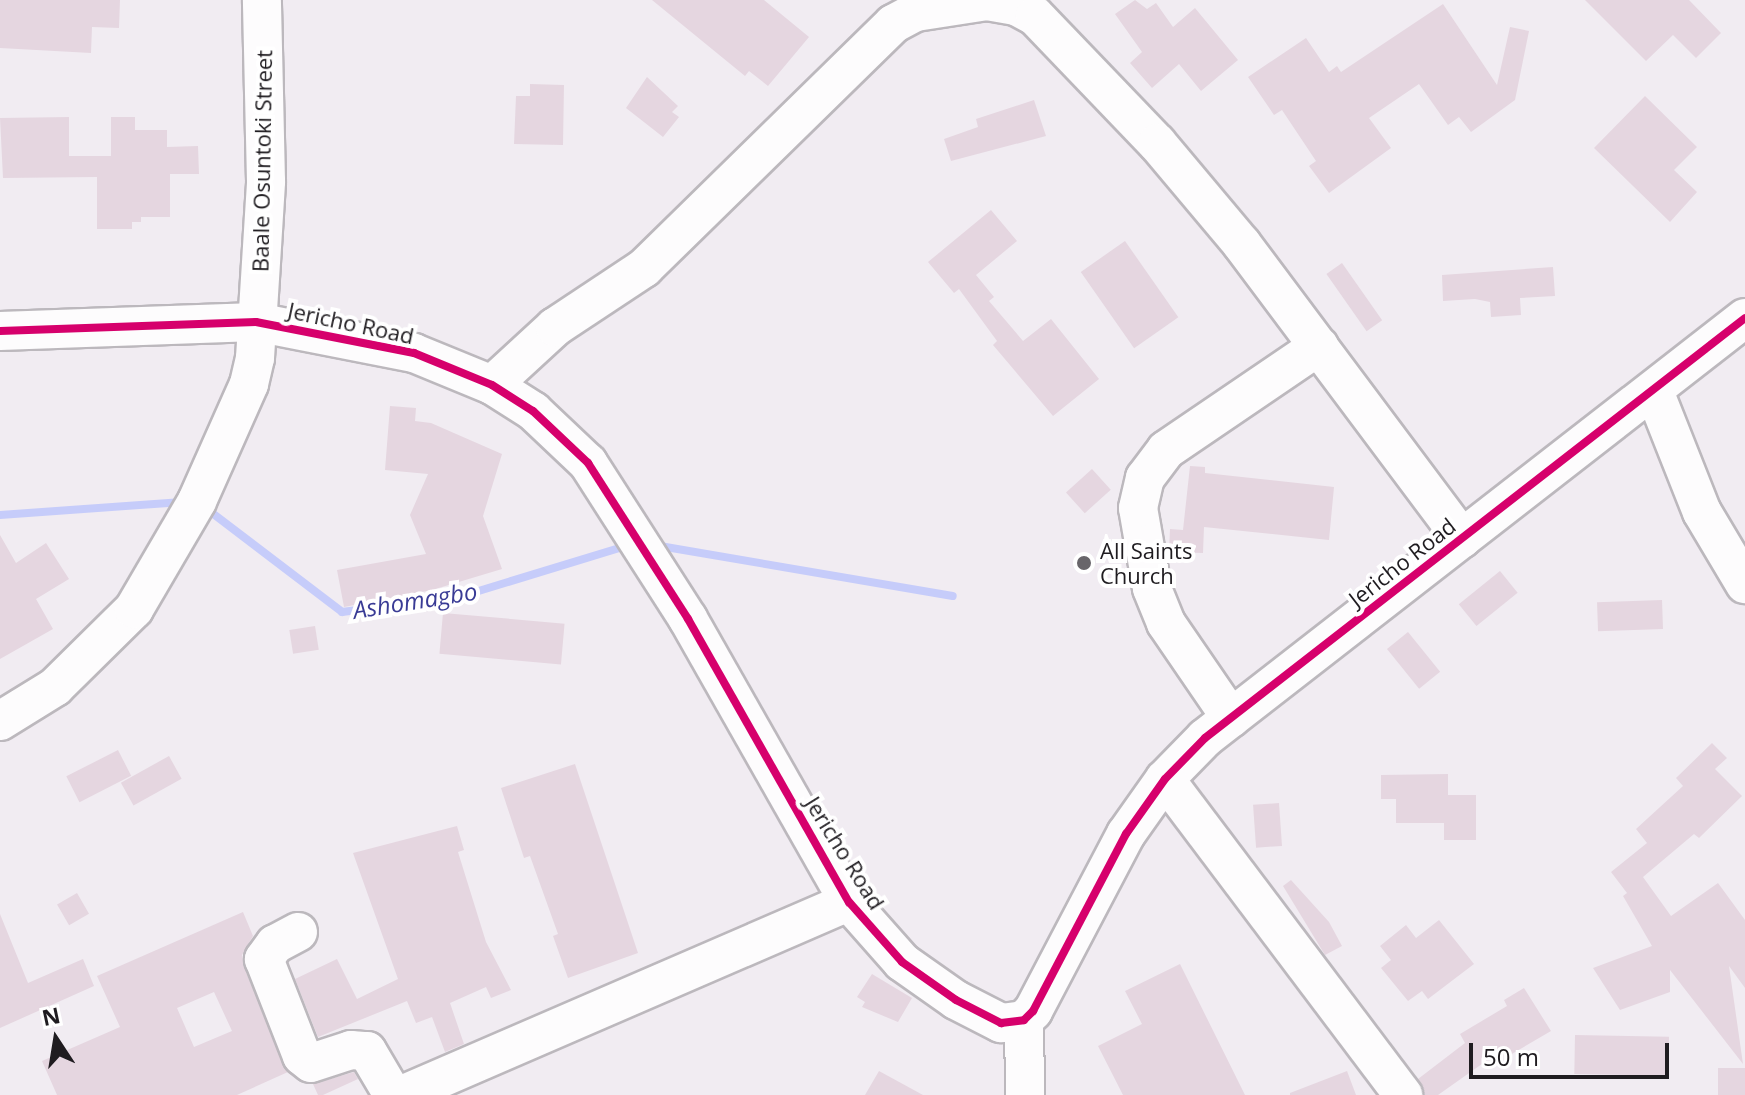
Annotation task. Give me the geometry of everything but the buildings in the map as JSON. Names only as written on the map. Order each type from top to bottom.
[{"type":"street","name":"Baale Osuntoki Street","points":[[0,721],[55,687],[94,654],[134,609],[166,560],[223,450],[249,384],[266,181],[262,0]]},
{"type":"street","points":[[492,385],[555,327],[644,268],[893,24],[943,6],[987,1],[1016,6],[1035,16],[1074,52],[1241,243],[1462,538]]},
{"type":"street","name":"Jericho Road","points":[[0,331],[256,322],[377,344],[492,385],[533,411],[588,463],[688,619],[849,902],[902,962],[928,982],[985,1017],[1001,1023],[1024,1020],[1126,834],[1165,779],[1231,718],[1745,318]]},
{"type":"street","points":[[1231,718],[1166,623],[1152,588],[1138,508],[1145,478],[1166,450],[1319,346]]},
{"type":"street","points":[[1654,391],[1702,512],[1745,584]]},
{"type":"street","points":[[1165,779],[1403,1095]]},
{"type":"street","points":[[402,1095],[849,902]]},
{"type":"street","points":[[298,932],[275,944],[264,959],[302,1056],[311,1063],[360,1048],[374,1058],[393,1095]]},
{"type":"street","points":[[1024,1020],[1025,1095]]},
{"type":"waterway","name":"Ashomagbo","points":[[0,515],[183,502]]},
{"type":"waterway","name":"Ashomagbo","points":[[203,506],[342,612],[459,597],[629,545]]},
{"type":"waterway","name":"Ashomagbo","points":[[654,545],[953,596]]},
{"type":"cycle path","points":[[0,331],[256,322],[414,353],[492,385],[533,411],[588,463],[688,619],[849,902],[902,962],[956,1000],[1001,1023],[1024,1020],[1033,1011],[1126,834],[1165,779],[1205,738],[1745,318]]},
{"type":"place","name":"All Saints Church","points":[[1084,563]]}]
